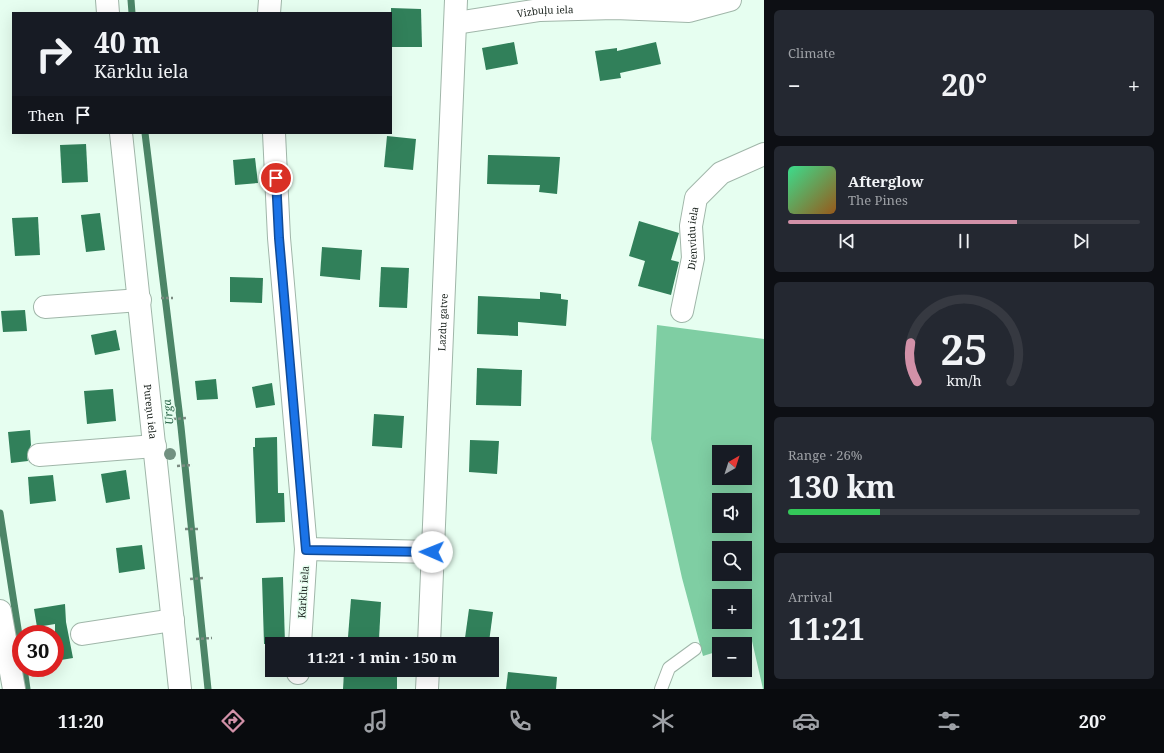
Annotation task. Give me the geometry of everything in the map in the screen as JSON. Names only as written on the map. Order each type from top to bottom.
[{"type":"street","points":[[107,0],[108,12]]},
{"type":"street","points":[[269,12],[270,0]]},
{"type":"street","name":"Lazdu gatve","points":[[429,637],[456,0]]},
{"type":"street","name":"Vizbuļu iela","points":[[456,23],[540,10],[615,8],[689,11],[730,0]]},
{"type":"street","name":"Pureņu iela","points":[[121,134],[147,299],[155,446],[180,689]]},
{"type":"street","name":"Kārklu iela","points":[[274,134],[279,238],[306,550],[300,637]]},
{"type":"street","name":"Dienvidu iela","points":[[682,311],[693,258],[691,226],[696,198],[721,173],[764,154]]},
{"type":"street","points":[[45,308],[147,299]]},
{"type":"street","points":[[39,455],[155,446]]},
{"type":"street","points":[[306,550],[432,552]]},
{"type":"street","points":[[0,611],[14,689]]},
{"type":"street","points":[[82,634],[173,620]]},
{"type":"street","points":[[427,689],[428,677]]},
{"type":"lane","points":[[661,689],[670,668],[695,649]]},
{"type":"path","points":[[147,299],[173,298]]},
{"type":"path","points":[[169,420],[187,418]]},
{"type":"path","points":[[175,467],[192,466]]},
{"type":"path","points":[[180,530],[198,529]]},
{"type":"path","points":[[186,579],[204,578]]},
{"type":"path","points":[[194,639],[212,638]]},
{"type":"green space","points":[[657,325],[764,339],[764,689],[752,637],[712,637],[712,653],[703,656],[682,578],[651,439]]},
{"type":"building","points":[[391,8],[421,9],[422,47],[392,47]]},
{"type":"building","points":[[514,42],[518,64],[486,70],[482,48]]},
{"type":"building","points":[[656,42],[661,64],[620,73],[621,78],[600,81],[595,51],[617,48],[617,51]]},
{"type":"building","points":[[387,136],[416,139],[413,170],[384,167]]},
{"type":"building","points":[[86,144],[88,182],[62,183],[60,145]]},
{"type":"building","points":[[488,155],[560,157],[557,194],[539,192],[540,185],[487,184]]},
{"type":"building","points":[[255,158],[258,183],[235,185],[233,160]]},
{"type":"building","points":[[100,213],[105,250],[86,252],[81,215]]},
{"type":"building","points":[[38,217],[40,255],[15,256],[12,218]]},
{"type":"building","points":[[639,221],[679,233],[671,260],[679,262],[671,295],[638,286],[645,261],[629,256]]},
{"type":"building","points":[[322,247],[362,250],[360,280],[320,276]]},
{"type":"building","points":[[381,267],[409,268],[407,308],[379,307]]},
{"type":"building","points":[[230,277],[263,278],[262,303],[230,302]]},
{"type":"building","points":[[540,292],[561,294],[561,299],[568,300],[566,326],[518,322],[518,336],[477,334],[478,296],[540,299]]},
{"type":"building","points":[[25,310],[27,331],[3,332],[1,311]]},
{"type":"building","points":[[116,330],[120,350],[95,355],[91,335]]},
{"type":"building","points":[[477,368],[522,370],[521,406],[476,405]]},
{"type":"building","points":[[216,379],[218,399],[197,400],[195,381]]},
{"type":"building","points":[[272,383],[275,405],[256,408],[252,387]]},
{"type":"building","points":[[113,389],[116,421],[87,424],[84,391]]},
{"type":"building","points":[[374,414],[404,416],[402,448],[372,446]]},
{"type":"building","points":[[30,430],[31,445],[27,456],[28,461],[11,463],[8,432]]},
{"type":"building","points":[[277,437],[278,493],[284,493],[285,522],[256,523],[253,447],[255,447],[255,438]]},
{"type":"building","points":[[470,440],[499,441],[497,474],[469,472]]},
{"type":"building","points":[[126,470],[130,499],[106,503],[101,474]]},
{"type":"building","points":[[53,475],[56,501],[30,504],[28,477]]},
{"type":"building","points":[[142,545],[145,569],[119,573],[116,548]]},
{"type":"building","points":[[283,577],[285,637],[265,637],[265,644],[264,644],[262,578]]},
{"type":"building","points":[[351,599],[381,602],[379,637],[348,637]]},
{"type":"building","points":[[65,604],[66,622],[73,658],[64,660],[64,625],[37,625],[34,609]]},
{"type":"building","points":[[469,609],[493,612],[490,637],[465,637]]},
{"type":"building","points":[[508,672],[557,677],[556,689],[506,689]]},
{"type":"building","points":[[344,677],[397,677],[397,689],[343,689]]},
{"type":"waterway","name":"Urga","points":[[131,0],[132,12]]},
{"type":"waterway","name":"Urga","points":[[145,134],[181,427],[208,689]]},
{"type":"waterway","points":[[0,513],[17,625]]},
{"type":"waterway","points":[[25,677],[27,689]]},
{"type":"route","points":[[276,178],[279,238],[306,550],[432,552]]}]
